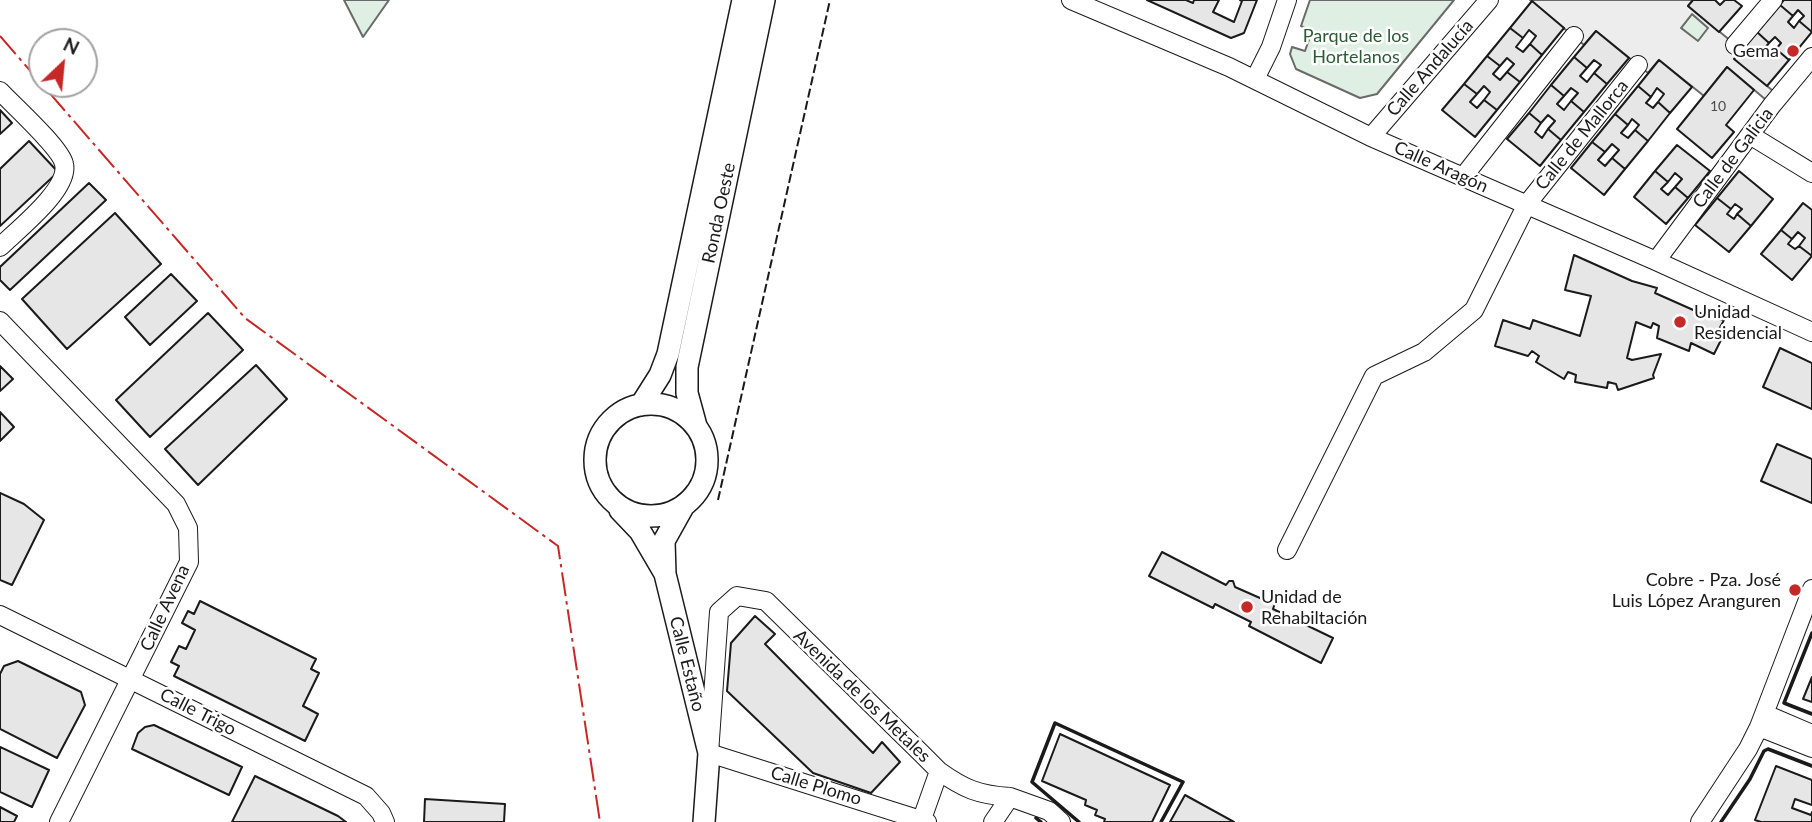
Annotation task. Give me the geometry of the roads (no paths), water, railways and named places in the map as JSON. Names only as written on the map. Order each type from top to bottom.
[{"type":"main road","name":"Ronda Oeste","points":[[641,405],[660,375],[668,354],[743,0]]},
{"type":"main road","name":"Ronda Oeste","points":[[696,426],[687,393],[687,367],[764,0]]},
{"type":"main road","points":[[657,404],[685,415],[696,426],[705,442],[708,460],[705,479],[696,495],[683,507],[666,515],[646,517],[628,512],[612,501],[601,487],[595,470],[595,453],[600,436],[610,421],[624,411],[641,405],[657,404]]},
{"type":"main road","name":"Calle Estaño","points":[[612,501],[640,531],[665,574]]},
{"type":"main road","name":"Calle Estaño","points":[[683,507],[664,541],[665,574],[709,753],[705,822]]},
{"type":"street","name":"Calle Aragón","points":[[1072,0],[1255,79],[1371,137],[1812,332]]},
{"type":"street","points":[[1255,79],[1271,47],[1287,0]]},
{"type":"street","name":"Calle Andalucía","points":[[1371,137],[1489,0]]},
{"type":"street","points":[[1735,45],[1773,0]]},
{"type":"street","points":[[1463,177],[1574,36]]},
{"type":"street","name":"Calle de Galicia","points":[[1656,261],[1812,57]]},
{"type":"street","name":"Calle de Mallorca","points":[[1287,550],[1374,376],[1424,352],[1474,310],[1527,204],[1638,65]]},
{"type":"street","points":[[0,91],[51,144],[64,162],[64,175],[58,189],[0,247]]},
{"type":"street","points":[[1750,135],[1812,173]]},
{"type":"street","name":"Calle Avena","points":[[0,321],[176,504],[188,528],[189,562],[59,822]]},
{"type":"street","points":[[1700,822],[1748,749],[1762,721],[1812,589]]},
{"type":"street","name":"Calle Estaño","points":[[709,753],[719,611],[737,596]]},
{"type":"street","name":"Avenida de los Metales","points":[[737,596],[766,601],[939,771],[924,820]]},
{"type":"street","name":"Calle Trigo","points":[[0,615],[366,796],[385,822]]},
{"type":"street","points":[[1762,721],[1812,734]]},
{"type":"street","points":[[1762,721],[1812,748]]},
{"type":"street","name":"Calle Plomo","points":[[709,753],[924,820]]},
{"type":"street","points":[[939,771],[961,787],[977,793],[1010,797],[1049,811],[1061,822]]},
{"type":"street","points":[[993,822],[1010,797]]},
{"type":"place","name":"Gema","points":[[1793,51]]},
{"type":"place","name":"Unidad Residencial","points":[[1680,322]]},
{"type":"place","name":"Cobre - Pza. José Luis López Aranguren","points":[[1795,590]]},
{"type":"place","name":"Unidad de Rehabiltación","points":[[1247,607]]},
{"type":"park label","name":"Parque de los Hortelanos","points":[[1356,46]]}]
